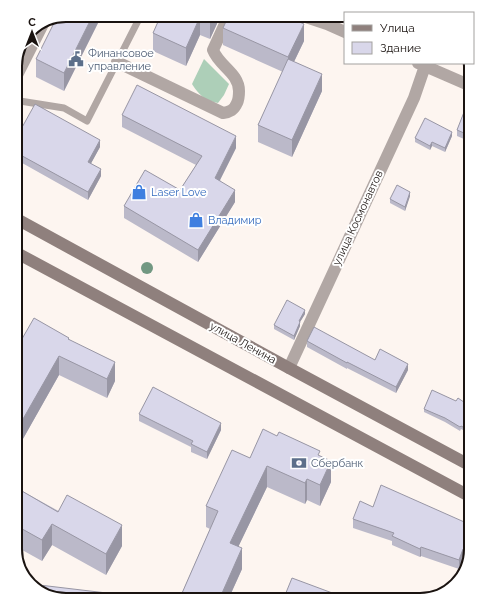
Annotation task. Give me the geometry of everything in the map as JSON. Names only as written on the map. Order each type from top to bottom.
[{"type":"main road","name":"улица Ленина","points":[[22,222],[464,462]]},
{"type":"main road","points":[[22,256],[464,493]]},
{"type":"street","points":[[117,62],[223,113],[230,112],[235,108],[239,100],[239,84],[229,70],[216,57],[214,50],[226,22]]},
{"type":"street","points":[[331,22],[344,31]]},
{"type":"street","points":[[22,64],[39,31]]},
{"type":"street","points":[[421,65],[464,83]]},
{"type":"street","name":"улица Космонавтов","points":[[289,368],[414,98],[421,65]]},
{"type":"lane","points":[[22,103],[64,108],[87,121],[138,22]]},
{"type":"green space","points":[[204,59],[229,84],[218,103],[209,101],[203,97],[192,84]]},
{"type":"building","points":[[66,22],[90,22],[64,73],[36,59],[54,24]]},
{"type":"building","points":[[158,22],[198,22],[186,48],[153,33]]},
{"type":"building","points":[[226,22],[300,22],[304,24],[288,57],[223,28]]},
{"type":"building","points":[[288,59],[322,74],[292,140],[258,125]]},
{"type":"building","points":[[137,85],[236,136],[215,178],[235,190],[198,250],[124,206],[145,170],[180,190],[202,156],[122,115]]},
{"type":"building","points":[[35,104],[100,140],[88,162],[101,169],[88,192],[22,156],[22,127]]},
{"type":"building","points":[[464,112],[464,133],[457,130]]},
{"type":"building","points":[[425,118],[452,132],[445,148],[432,142],[430,146],[415,138]]},
{"type":"building","points":[[397,185],[410,192],[405,207],[390,199]]},
{"type":"building","points":[[287,300],[305,310],[299,321],[300,322],[294,336],[274,325]]},
{"type":"building","points":[[34,318],[69,338],[68,339],[115,362],[107,379],[59,356],[22,421],[22,339]]},
{"type":"building","points":[[314,327],[375,360],[380,349],[408,364],[396,387],[307,341]]},
{"type":"building","points":[[153,387],[221,423],[207,452],[191,444],[193,441],[139,414]]},
{"type":"building","points":[[432,390],[456,401],[458,398],[464,402],[464,428],[460,427],[445,418],[424,409]]},
{"type":"building","points":[[263,429],[277,436],[279,432],[320,451],[318,455],[331,461],[320,485],[307,479],[305,483],[267,466],[230,543],[242,548],[222,593],[182,593],[218,511],[206,506],[232,450],[250,458]]},
{"type":"building","points":[[381,485],[464,522],[464,549],[459,560],[421,547],[420,549],[392,536],[394,533],[353,519],[360,501],[373,507]]},
{"type":"building","points":[[22,491],[58,512],[67,495],[122,525],[106,554],[52,524],[42,540],[22,529]]},
{"type":"building","points":[[292,578],[332,593],[286,593]]},
{"type":"building","points":[[42,585],[107,593],[60,593],[49,590]]},
{"type":"place","name":"Финансовое управление","points":[[76,59]]},
{"type":"place","name":"Laser Love","points":[[139,192]]},
{"type":"place","name":"Владимир","points":[[196,220]]},
{"type":"place","name":"Сбербанк","points":[[299,463]]}]
